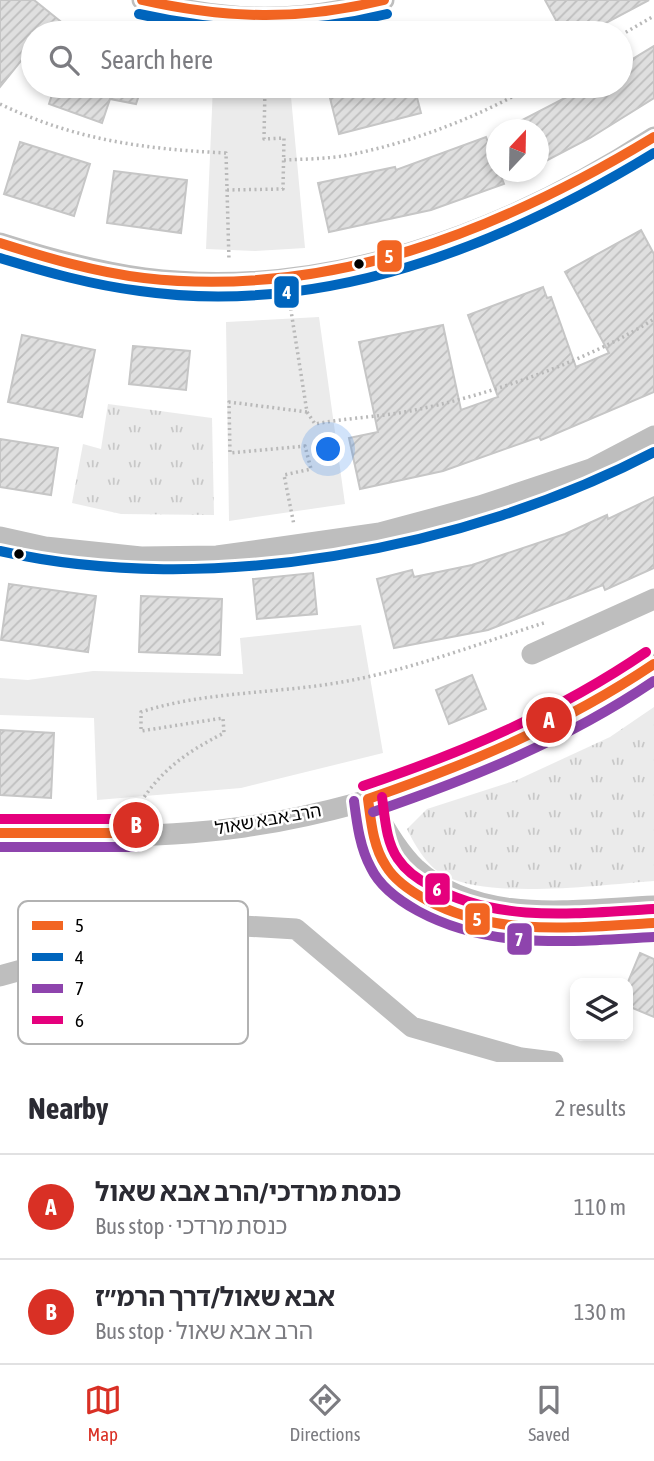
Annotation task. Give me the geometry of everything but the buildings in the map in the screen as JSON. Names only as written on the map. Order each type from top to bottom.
[{"type":"street","points":[[142,0],[207,15],[253,19],[338,13],[384,0]]},
{"type":"street","points":[[0,243],[45,257],[146,278],[229,280],[323,275],[426,249],[539,201],[654,137]]},
{"type":"street","points":[[0,537],[45,547],[141,557],[217,556],[380,533],[480,506],[591,469],[654,436]]},
{"type":"street","points":[[533,654],[654,599]]},
{"type":"street","name":"הרב אבא שאול","points":[[0,833],[127,834],[245,827],[368,799],[510,748],[577,714],[654,664]]},
{"type":"street","points":[[368,799],[392,840],[416,869],[473,900],[532,911],[654,906]]},
{"type":"street","points":[[368,799],[377,849],[384,865],[408,889],[442,908],[488,924],[523,928],[654,923]]},
{"type":"street","points":[[248,926],[296,929],[412,1027],[521,1058],[553,1062]]},
{"type":"street","points":[[0,976],[18,971]]},
{"type":"path","points":[[633,28],[654,16]]},
{"type":"path","points":[[227,190],[283,189],[284,138],[264,139],[265,98]]},
{"type":"path","points":[[284,160],[346,156],[412,139],[511,98]]},
{"type":"path","points":[[0,104],[86,137],[154,149],[226,153],[229,280]]},
{"type":"path","points":[[286,279],[307,412],[315,424],[410,411],[481,393],[630,334],[654,318]]},
{"type":"path","points":[[298,544],[284,475],[311,469],[304,446],[230,453],[229,402],[307,412]]},
{"type":"path","points":[[127,834],[134,814],[162,773],[197,747],[224,733],[223,718],[141,731],[141,712],[176,701],[267,693],[345,682],[556,619]]},
{"type":"green space","points":[[212,98],[291,98],[305,248],[255,251],[206,249]]},
{"type":"green space","points":[[319,317],[345,504],[229,521],[226,322]]},
{"type":"green space","points":[[108,404],[212,418],[214,515],[121,514],[72,503],[83,444],[101,449]]},
{"type":"green space","points":[[361,625],[383,753],[241,788],[97,800],[94,718],[0,715],[0,678],[28,680],[93,671],[243,674],[240,638]]},
{"type":"green space","points":[[654,707],[654,881],[548,889],[468,884],[434,869],[410,836],[407,829],[427,809],[517,780],[610,737]]},
{"type":"transit line","name":"5","points":[[142,0],[203,11],[263,15],[323,12],[384,0]]},
{"type":"transit line","name":"4","points":[[139,14],[177,21]]},
{"type":"transit line","name":"4","points":[[355,21],[387,14]]},
{"type":"transit line","name":"5","points":[[0,243],[71,264],[144,278],[213,282],[280,278],[346,267],[410,251],[473,228],[535,202],[654,137]]},
{"type":"transit line","name":"4","points":[[0,258],[52,273],[140,291],[208,296],[276,294],[342,284],[408,267],[472,245],[534,218],[654,153]]},
{"type":"transit line","name":"4","points":[[0,551],[80,564],[164,569],[249,566],[335,556],[419,539],[502,515],[580,486],[654,452]]},
{"type":"transit line","name":"6","points":[[363,786],[509,729],[613,674],[646,652]]},
{"type":"transit line","name":"5","points":[[368,799],[443,772],[516,741],[586,705],[654,664]]},
{"type":"transit line","name":"7","points":[[373,812],[518,756],[587,722],[654,681]]},
{"type":"transit line","name":"6","points":[[382,797],[388,837],[401,863],[422,881],[457,898],[484,906],[540,913],[653,909]]},
{"type":"transit line","name":"5","points":[[368,799],[375,842],[390,871],[416,893],[454,912],[481,920],[538,927],[654,923]]},
{"type":"transit line","name":"7","points":[[354,801],[364,852],[380,881],[404,903],[446,924],[504,938],[533,940],[654,937]]},
{"type":"transit line","name":"6","points":[[0,819],[137,819]]},
{"type":"transit line","name":"5","points":[[0,833],[137,833]]},
{"type":"transit line","name":"7","points":[[0,847],[137,847]]},
{"type":"place","name":"כנסת מרדכי/הרב אבא שאול","points":[[549,720]]},
{"type":"place","name":"אבא שאול/דרך הרמ״ז","points":[[136,825]]}]
